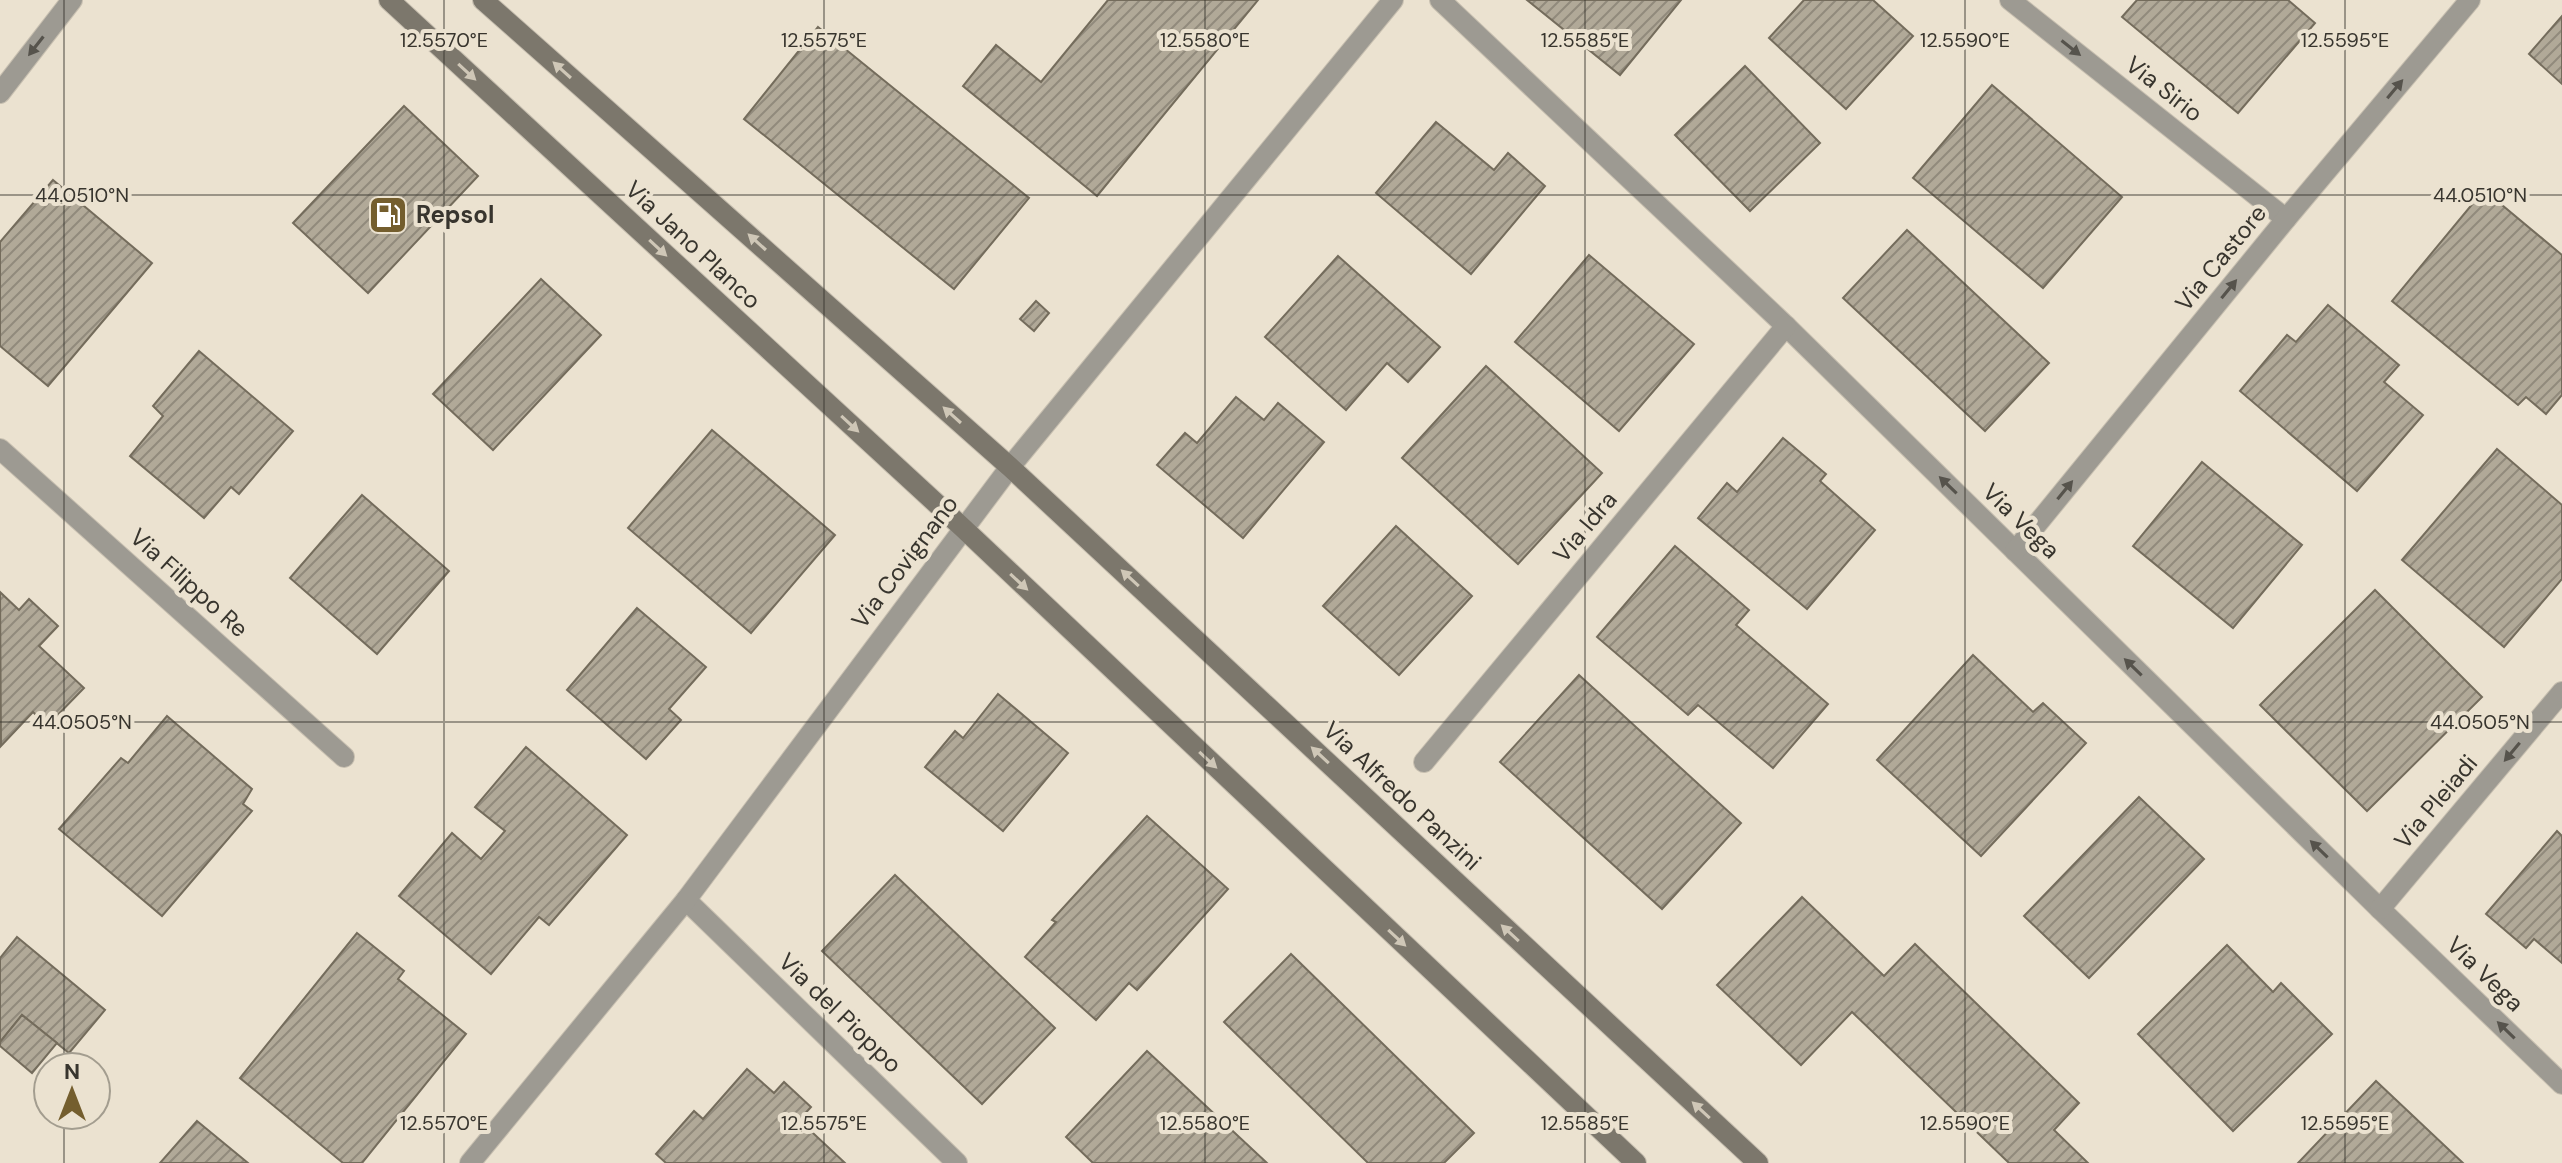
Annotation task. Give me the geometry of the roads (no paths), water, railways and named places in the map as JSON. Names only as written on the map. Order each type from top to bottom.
[{"type":"main road","name":"Via Jano Planco","points":[[389,0],[963,528]]},
{"type":"main road","name":"Via Jano Planco","points":[[483,0],[1010,467]]},
{"type":"main road","name":"Via Alfredo Panzini","points":[[1010,467],[1758,1163]]},
{"type":"main road","points":[[963,528],[1636,1163]]},
{"type":"street","points":[[0,93],[72,0]]},
{"type":"street","name":"Via Covignano","points":[[470,1163],[686,900],[1010,467],[1393,0]]},
{"type":"street","name":"Via Vega","points":[[1440,0],[1786,326],[2562,1084]]},
{"type":"street","name":"Via Sirio","points":[[2010,0],[2033,7],[2286,219]]},
{"type":"street","name":"Via Castore","points":[[2015,551],[2286,219],[2470,0]]},
{"type":"street","name":"Via Idra","points":[[1424,762],[1786,326]]},
{"type":"street","name":"Via Filippo Re","points":[[0,449],[344,757]]},
{"type":"street","name":"Via Pleiadi","points":[[2380,909],[2562,692]]},
{"type":"street","name":"Via del Pioppo","points":[[686,900],[957,1163]]},
{"type":"place","name":"Repsol","points":[[388,215]]}]
